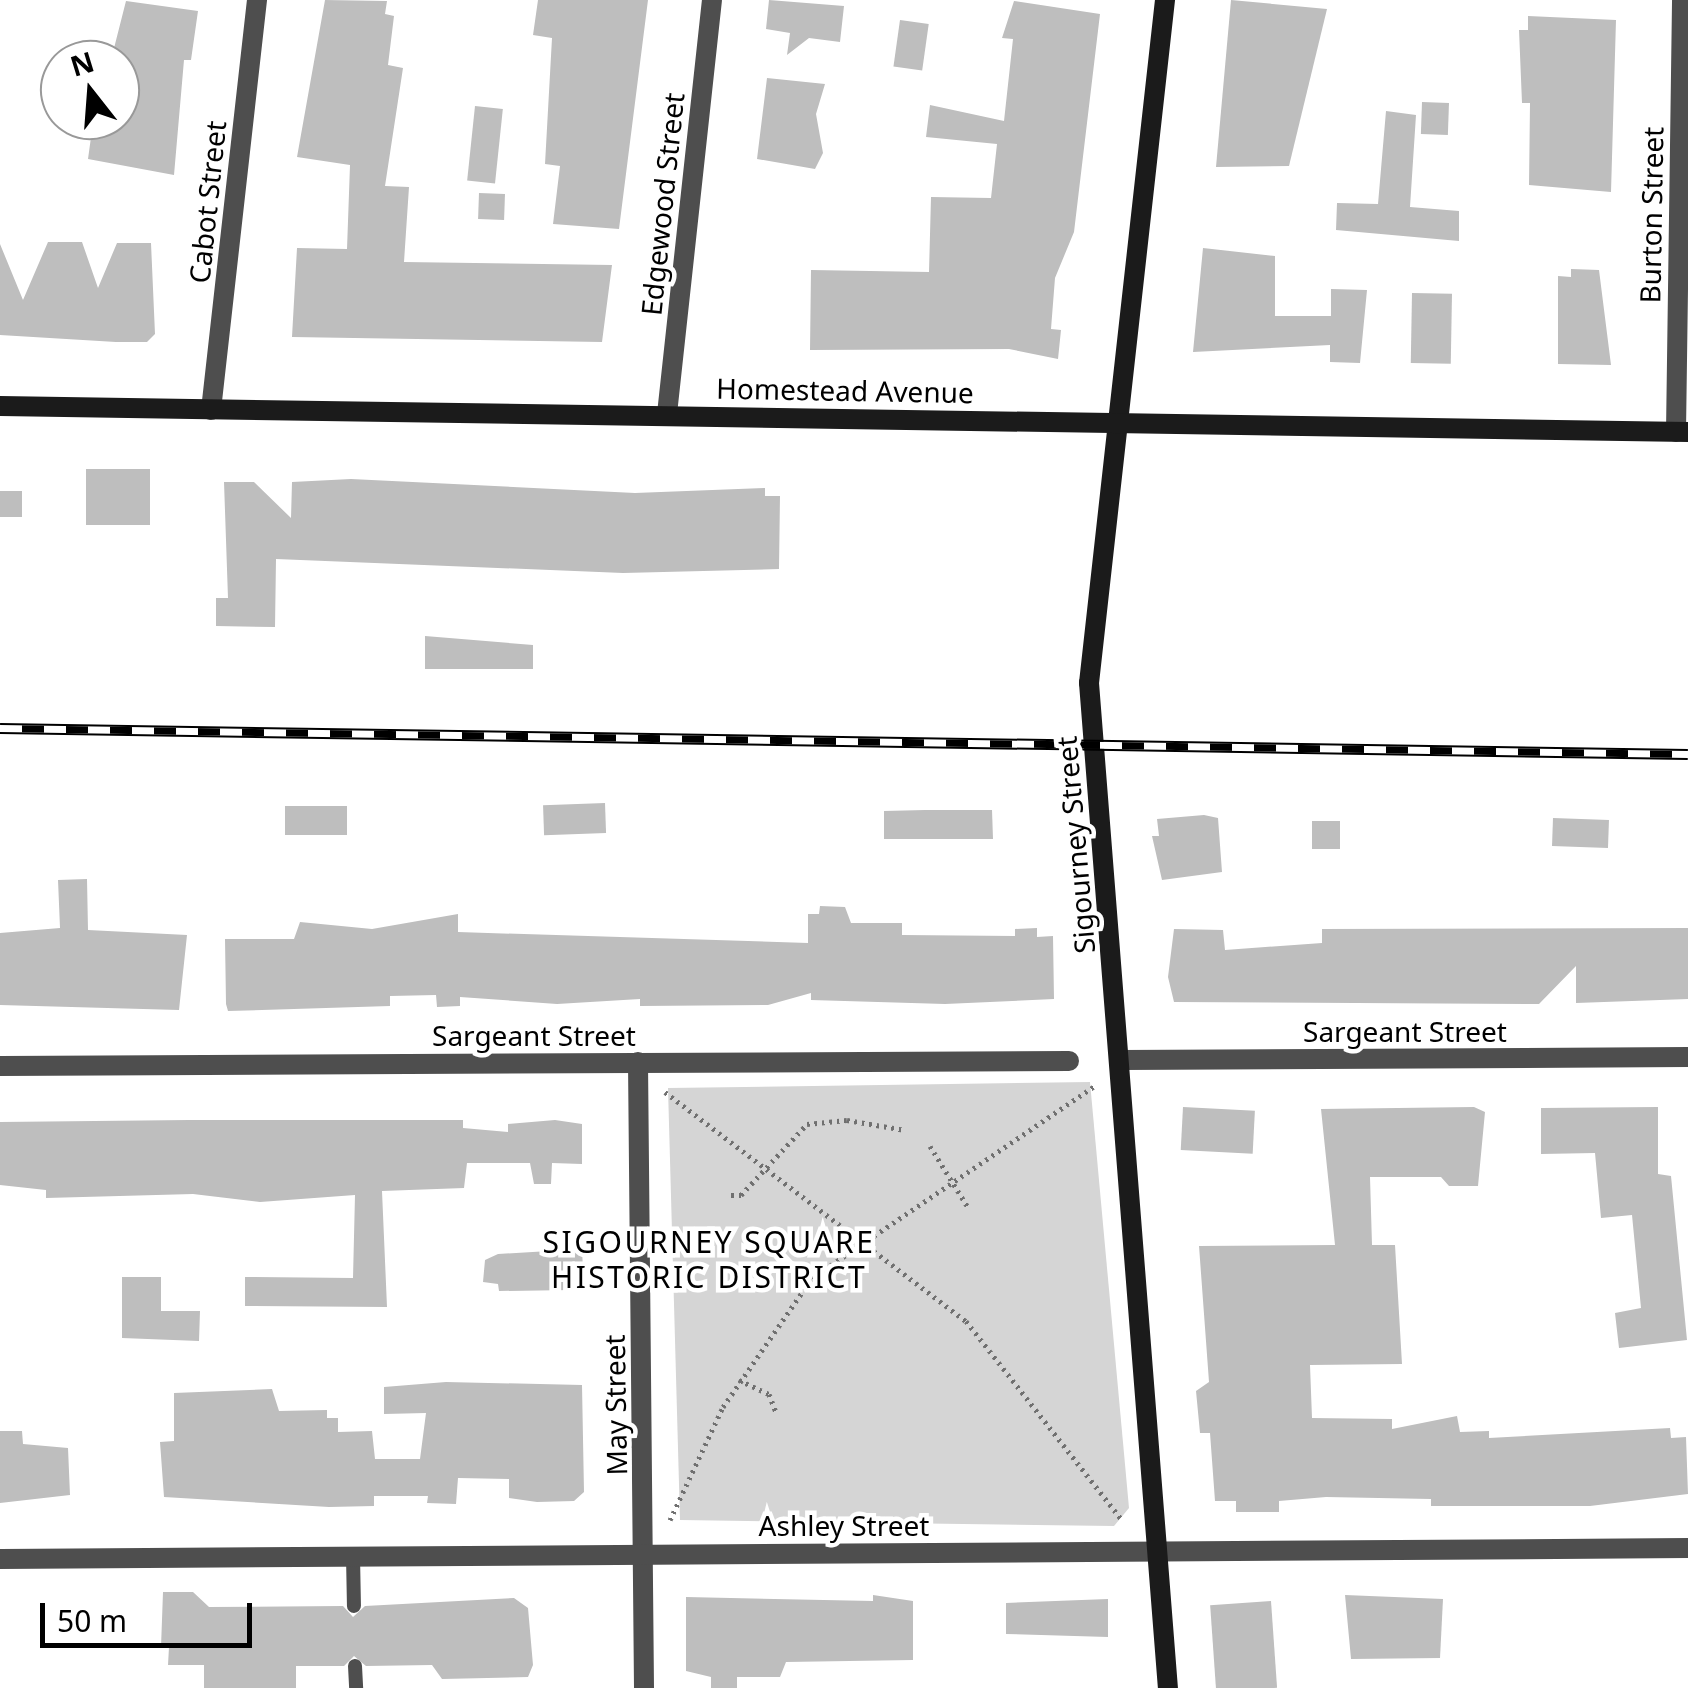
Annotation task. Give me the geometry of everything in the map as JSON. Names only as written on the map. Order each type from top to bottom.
[{"type":"main road","name":"Sigourney Street","points":[[1165,0],[1089,683],[1122,1060],[1168,1688]]},
{"type":"main road","name":"Homestead Avenue","points":[[0,406],[1682,432]]},
{"type":"street","name":"Cabot Street","points":[[211,410],[258,0]]},
{"type":"street","name":"Edgewood Street","points":[[666,414],[712,0]]},
{"type":"street","name":"Burton Street","points":[[1682,0],[1682,432]]},
{"type":"street","name":"Sargeant Street","points":[[1122,1060],[1688,1057]]},
{"type":"street","name":"Sargeant Street","points":[[0,1066],[1069,1061]]},
{"type":"street","name":"May Street","points":[[638,1062],[644,1688]]},
{"type":"street","name":"Ashley Street","points":[[0,1559],[1157,1548],[1688,1548]]},
{"type":"lane","points":[[354,1556],[354,1606]]},
{"type":"lane","points":[[355,1666],[356,1688]]},
{"type":"path","points":[[670,1520],[739,1380],[812,1278],[864,1238],[1095,1086]]},
{"type":"path","points":[[665,1092],[864,1238],[966,1320],[1122,1520]]},
{"type":"path","points":[[731,1195],[766,1166],[797,1131],[819,1120],[905,1130]]},
{"type":"path","points":[[930,1146],[969,1208]]},
{"type":"path","points":[[784,1312],[792,1315]]},
{"type":"path","points":[[739,1380],[769,1394],[776,1412]]},
{"type":"shaded area","points":[[1090,1082],[1129,1508],[1114,1526],[680,1520],[668,1088]]},
{"type":"building","points":[[325,0],[387,1],[385,14],[394,16],[388,65],[403,68],[385,186],[409,187],[404,262],[612,265],[602,342],[292,337],[297,248],[347,249],[350,165],[297,157]]},
{"type":"building","points":[[538,0],[648,0],[619,229],[553,224],[560,166],[545,164],[552,38],[533,35]]},
{"type":"building","points":[[769,0],[844,6],[840,42],[809,38],[787,55],[790,33],[766,29]]},
{"type":"building","points":[[1231,0],[1327,9],[1289,166],[1216,167]]},
{"type":"building","points":[[126,1],[198,11],[191,60],[184,60],[174,175],[88,159],[91,140],[140,140],[140,40],[116,40]]},
{"type":"building","points":[[1014,1],[1100,14],[1074,232],[1055,278],[1051,329],[1061,330],[1058,359],[1009,349],[810,350],[811,270],[929,272],[931,197],[991,198],[997,144],[926,137],[930,105],[1004,121],[1013,39],[1002,38]]},
{"type":"building","points":[[1528,16],[1616,20],[1611,192],[1529,185],[1530,103],[1522,103],[1519,30],[1528,30]]},
{"type":"building","points":[[900,20],[929,24],[922,71],[893,67]]},
{"type":"building","points":[[767,78],[825,84],[816,114],[823,153],[815,169],[757,159]]},
{"type":"building","points":[[1422,102],[1449,103],[1448,135],[1421,134]]},
{"type":"building","points":[[475,106],[503,109],[495,184],[467,181]]},
{"type":"building","points":[[1386,111],[1416,115],[1410,207],[1459,211],[1459,241],[1336,230],[1337,203],[1378,204]]},
{"type":"building","points":[[479,193],[505,194],[504,220],[478,219]]},
{"type":"building","points":[[48,242],[82,242],[98,288],[117,243],[151,243],[155,334],[147,342],[0,335],[0,244],[23,300]]},
{"type":"building","points":[[1203,248],[1275,256],[1275,316],[1331,316],[1331,289],[1367,290],[1360,363],[1330,362],[1330,345],[1193,352]]},
{"type":"building","points":[[1571,269],[1599,270],[1611,365],[1558,364],[1558,276],[1571,277]]},
{"type":"building","points":[[1412,293],[1452,294],[1451,364],[1411,363]]},
{"type":"building","points":[[86,469],[150,469],[150,525],[86,525]]},
{"type":"building","points":[[351,479],[635,493],[765,488],[765,496],[780,496],[779,569],[623,573],[276,559],[275,627],[216,626],[216,598],[228,598],[224,482],[254,482],[291,518],[292,482]]},
{"type":"building","points":[[0,491],[22,491],[22,517],[0,517]]},
{"type":"building","points":[[425,636],[533,645],[533,669],[425,669]]},
{"type":"building","points":[[605,803],[606,833],[544,835],[543,805]]},
{"type":"building","points":[[285,806],[347,806],[347,835],[285,835]]},
{"type":"building","points":[[992,810],[993,839],[884,839],[884,811]]},
{"type":"building","points":[[1204,815],[1218,818],[1222,872],[1162,880],[1152,836],[1159,836],[1157,819]]},
{"type":"building","points":[[1553,818],[1609,820],[1608,848],[1552,846]]},
{"type":"building","points":[[1312,821],[1340,821],[1340,849],[1312,849]]},
{"type":"building","points":[[87,879],[88,930],[187,935],[179,1010],[0,1005],[0,933],[60,928],[58,880]]},
{"type":"building","points":[[820,906],[845,907],[851,923],[902,923],[902,935],[1015,936],[1015,929],[1037,928],[1037,937],[1053,936],[1054,999],[945,1004],[811,1000],[811,993],[768,1005],[640,1006],[640,999],[557,1004],[460,997],[460,1006],[437,1007],[436,995],[390,996],[390,1006],[228,1011],[226,1004],[225,939],[294,939],[300,922],[372,929],[458,914],[458,932],[808,943],[808,914],[819,914]]},
{"type":"building","points":[[1688,928],[1688,999],[1576,1003],[1576,966],[1539,1004],[1174,1002],[1168,977],[1174,929],[1223,930],[1225,950],[1322,943],[1322,929]]},
{"type":"building","points":[[1183,1107],[1255,1111],[1253,1154],[1181,1150]]},
{"type":"building","points":[[1474,1107],[1485,1112],[1478,1186],[1449,1186],[1441,1177],[1370,1177],[1372,1245],[1395,1245],[1402,1364],[1310,1365],[1312,1418],[1392,1419],[1392,1429],[1457,1416],[1460,1432],[1489,1431],[1489,1438],[1670,1428],[1671,1438],[1686,1437],[1688,1494],[1590,1506],[1431,1506],[1431,1499],[1326,1497],[1279,1501],[1279,1512],[1236,1512],[1236,1501],[1215,1501],[1210,1433],[1200,1433],[1196,1391],[1209,1382],[1199,1246],[1335,1245],[1321,1109]]},
{"type":"building","points":[[1658,1107],[1658,1174],[1671,1176],[1687,1340],[1619,1348],[1615,1313],[1641,1308],[1632,1215],[1601,1218],[1595,1153],[1541,1154],[1541,1108]]},
{"type":"building","points":[[463,1120],[463,1128],[508,1132],[508,1124],[555,1120],[582,1124],[582,1164],[552,1163],[551,1184],[534,1184],[530,1163],[467,1163],[464,1188],[382,1191],[387,1307],[245,1306],[245,1277],[353,1278],[355,1195],[260,1202],[193,1194],[46,1198],[46,1190],[0,1185],[0,1122]]},
{"type":"building","points":[[582,1249],[583,1270],[571,1270],[571,1290],[499,1291],[498,1284],[483,1282],[485,1260],[498,1254]]},
{"type":"building","points":[[122,1277],[161,1277],[161,1311],[200,1311],[199,1341],[122,1338]]},
{"type":"building","points":[[446,1382],[582,1385],[584,1492],[574,1501],[537,1502],[509,1498],[509,1479],[458,1478],[456,1504],[427,1503],[428,1496],[374,1496],[374,1506],[329,1507],[164,1497],[160,1442],[174,1441],[174,1393],[272,1389],[279,1411],[327,1410],[327,1418],[338,1418],[338,1432],[372,1431],[375,1459],[420,1459],[426,1413],[384,1414],[384,1387]]},
{"type":"building","points":[[0,1431],[22,1431],[23,1444],[68,1448],[70,1495],[0,1503]]},
{"type":"building","points":[[163,1592],[193,1592],[209,1607],[343,1606],[353,1617],[365,1606],[514,1598],[528,1608],[533,1665],[528,1677],[442,1679],[432,1665],[366,1666],[354,1656],[344,1666],[296,1666],[296,1688],[204,1688],[204,1665],[168,1665],[169,1647],[161,1647]]},
{"type":"building","points":[[873,1595],[913,1601],[913,1660],[786,1662],[780,1677],[737,1677],[737,1688],[711,1688],[711,1677],[686,1671],[686,1597],[873,1601]]},
{"type":"building","points":[[1345,1595],[1443,1599],[1440,1658],[1351,1659]]},
{"type":"building","points":[[1108,1599],[1108,1637],[1006,1634],[1006,1603]]},
{"type":"building","points":[[1271,1601],[1277,1688],[1216,1688],[1210,1605]]},
{"type":"railway","points":[[0,728],[1688,754]]},
{"type":"district","name":"SIGOURNEY SQUARE HISTORIC DISTRICT","points":[[709,1259]]}]
